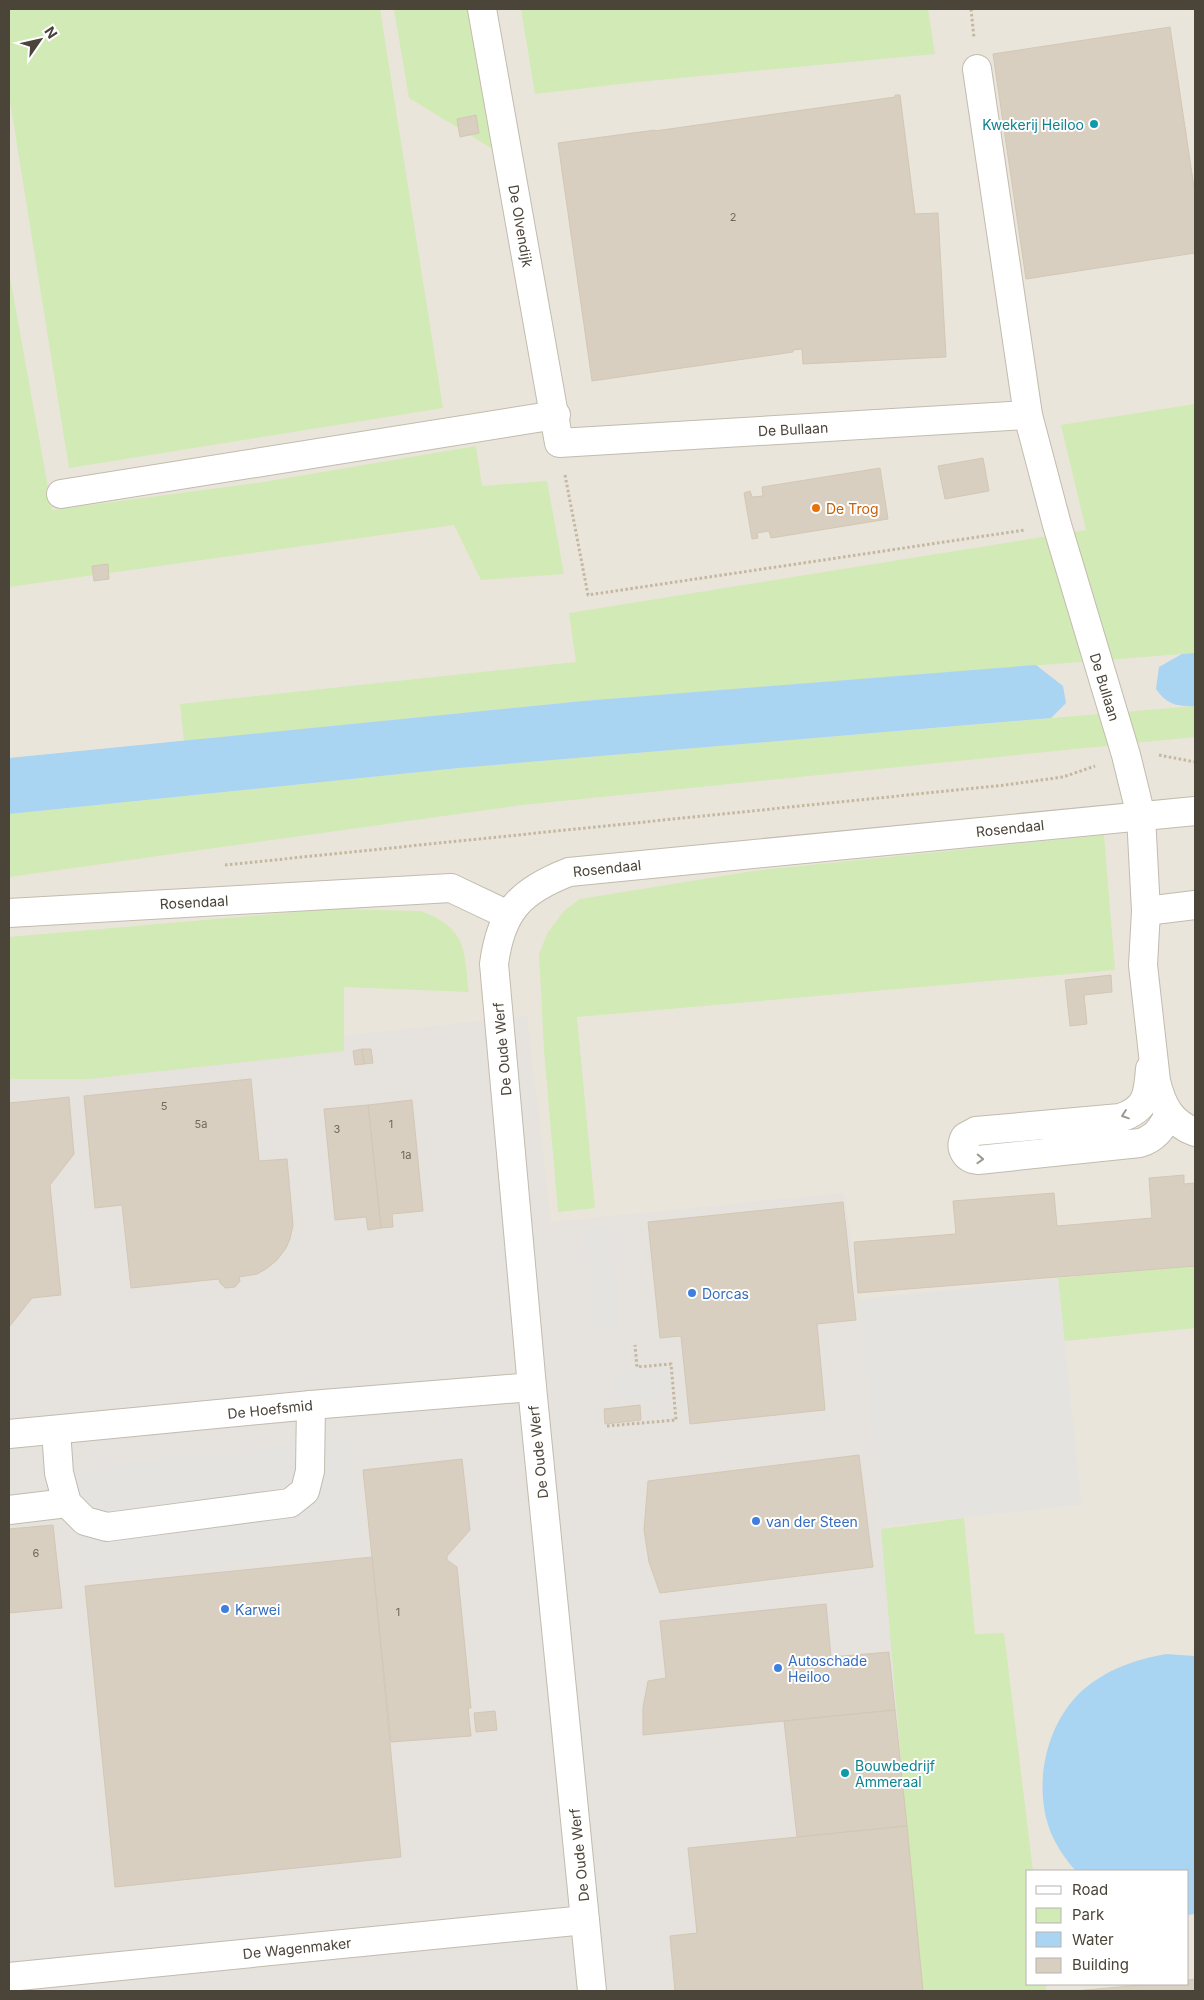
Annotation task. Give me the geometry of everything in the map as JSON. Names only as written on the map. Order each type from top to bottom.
[{"type":"street","name":"De Olvendijk","points":[[482,9],[556,415],[559,443]]},
{"type":"street","name":"De Bullaan","points":[[978,69],[1028,415],[1057,525],[1126,755],[1141,816],[1146,911],[1143,965],[1152,1043]]},
{"type":"street","points":[[61,494],[556,415]]},
{"type":"street","name":"De Bullaan","points":[[559,443],[1028,415]]},
{"type":"street","name":"Rosendaal","points":[[9,913],[451,888],[508,915],[523,897],[545,881],[569,872],[1195,811]]},
{"type":"street","points":[[1146,911],[1195,906]]},
{"type":"street","name":"De Oude Werf","points":[[508,915],[498,939],[494,964],[532,1387],[592,1991]]},
{"type":"street","points":[[1152,1043],[1160,1100],[1170,1116],[1183,1127],[1195,1132]]},
{"type":"street","points":[[1152,1043],[1146,1099],[1131,1114],[1120,1118],[976,1131],[965,1136],[963,1150],[969,1158],[983,1160],[1140,1143],[1149,1140],[1157,1134],[1170,1116]]},
{"type":"street","name":"De Hoefsmid","points":[[9,1434],[312,1405],[532,1387]]},
{"type":"street","points":[[56,1430],[59,1473],[67,1503],[85,1521],[106,1527],[290,1503],[305,1491],[310,1472],[312,1405]]},
{"type":"street","points":[[9,1510],[67,1503]]},
{"type":"street","name":"De Wagenmaker","points":[[9,1976],[585,1920]]},
{"type":"path","points":[[559,443],[588,595],[1057,525]]},
{"type":"path","points":[[221,865],[1005,785],[1063,777],[1126,755]]},
{"type":"path","points":[[607,1426],[676,1420],[671,1364],[637,1367],[635,1346]]},
{"type":"shaded area","points":[[9,9],[1195,9],[1195,1991],[9,1991]]},
{"type":"shaded area","points":[[527,1016],[551,1222],[844,1193],[860,1299],[938,1991],[9,1991],[9,1072]]},
{"type":"shaded area","points":[[610,1227],[619,1329],[594,1331],[585,1229]]},
{"type":"shaded area","name":"van der Steen","points":[[1058,1278],[1082,1505],[884,1526],[860,1299]]},
{"type":"shaded area","points":[[667,1368],[669,1400],[615,1404],[612,1373]]},
{"type":"shaded area","points":[[349,1439],[361,1547],[85,1579],[72,1471]]},
{"type":"green space","points":[[9,9],[380,9],[443,408],[69,468],[9,95]]},
{"type":"green space","points":[[394,9],[473,9],[501,154],[409,98]]},
{"type":"green space","points":[[521,9],[928,9],[935,54],[637,82],[535,94]]},
{"type":"green space","points":[[9,272],[52,510],[263,482],[476,446],[482,486],[547,481],[564,574],[481,580],[454,525],[9,587]]},
{"type":"green space","points":[[1195,404],[1195,653],[583,701],[184,741],[180,704],[576,662],[569,613],[1086,530],[1061,425]]},
{"type":"green space","points":[[1195,706],[1195,737],[522,805],[9,877],[9,814],[459,768]]},
{"type":"green space","points":[[1104,835],[1115,970],[577,1017],[595,1208],[558,1212],[544,1050],[539,954],[548,932],[565,910],[580,899],[753,871]]},
{"type":"green space","points":[[330,909],[421,911],[436,918],[455,933],[460,942],[466,963],[469,992],[344,987],[344,1051],[89,1079],[9,1079],[9,937]]},
{"type":"green space","points":[[1195,1266],[1195,1328],[1064,1341],[1058,1278]]},
{"type":"green space","points":[[964,1518],[975,1634],[1004,1633],[1033,1870],[1026,1870],[1026,1985],[1046,1985],[1046,1991],[921,1991],[881,1529]]},
{"type":"water","points":[[1195,653],[1195,706],[1172,704],[1156,689],[1159,667],[1182,654]]},
{"type":"water","points":[[1036,665],[1063,686],[1066,703],[1051,718],[459,768],[9,814],[9,758],[583,701]]},
{"type":"water","points":[[1166,1654],[1195,1656],[1195,1914],[1189,1915],[1189,1870],[1075,1870],[1056,1843],[1045,1813],[1043,1772],[1047,1751],[1054,1731],[1064,1712],[1077,1696],[1102,1676],[1119,1667]]},
{"type":"building","name":"Kwekerij Heiloo","points":[[1170,27],[1195,194],[1195,253],[1026,279],[993,54]]},
{"type":"building","points":[[895,95],[900,95],[915,214],[938,213],[946,357],[803,364],[802,349],[793,350],[793,352],[592,381],[558,143],[895,97]]},
{"type":"building","points":[[476,115],[479,133],[460,137],[457,119]]},
{"type":"building","points":[[983,458],[989,491],[945,499],[938,466]]},
{"type":"building","name":"De Trog","points":[[880,468],[888,519],[771,538],[769,531],[757,533],[758,538],[752,539],[744,493],[750,491],[752,497],[763,496],[762,487]]},
{"type":"building","points":[[108,564],[109,579],[94,581],[92,566]]},
{"type":"building","points":[[1111,975],[1112,992],[1084,995],[1087,1024],[1070,1026],[1065,980]]},
{"type":"building","points":[[362,1049],[371,1049],[373,1063],[364,1064]]},
{"type":"building","points":[[362,1049],[364,1064],[355,1065],[353,1051]]},
{"type":"building","points":[[251,1079],[259,1161],[287,1159],[293,1225],[286,1248],[277,1260],[266,1269],[257,1274],[239,1277],[240,1281],[235,1287],[225,1288],[219,1279],[131,1288],[122,1205],[95,1208],[84,1096]]},
{"type":"building","points":[[69,1097],[74,1154],[50,1185],[61,1295],[32,1298],[9,1327],[9,1103]]},
{"type":"building","points":[[412,1100],[423,1211],[392,1214],[393,1227],[381,1228],[368,1105]]},
{"type":"building","points":[[368,1105],[381,1228],[368,1230],[366,1217],[335,1220],[324,1109]]},
{"type":"building","points":[[1184,1175],[1184,1184],[1195,1183],[1195,1266],[858,1293],[854,1242],[956,1234],[953,1201],[1054,1193],[1057,1226],[1152,1218],[1149,1178]]},
{"type":"building","points":[[843,1202],[856,1320],[817,1324],[825,1410],[690,1424],[681,1336],[660,1338],[648,1222]]},
{"type":"building","points":[[640,1405],[641,1420],[605,1424],[604,1409]]},
{"type":"building","name":"van der Steen","points":[[859,1455],[873,1567],[660,1593],[649,1562],[644,1530],[648,1481]]},
{"type":"building","points":[[462,1459],[470,1530],[447,1556],[447,1560],[457,1567],[471,1708],[468,1708],[471,1736],[391,1742],[363,1470]]},
{"type":"building","points":[[53,1525],[62,1608],[9,1613],[9,1529]]},
{"type":"building","points":[[372,1557],[401,1857],[115,1887],[85,1586]]},
{"type":"building","name":"Autoschade Heiloo","points":[[826,1604],[831,1657],[889,1652],[895,1710],[643,1735],[643,1707],[648,1681],[666,1678],[660,1621]]},
{"type":"building","name":"Bouwbedrijf Ammeraal","points":[[895,1710],[907,1826],[797,1837],[784,1721]]},
{"type":"building","points":[[495,1711],[497,1730],[476,1732],[474,1713]]},
{"type":"building","points":[[907,1826],[923,1991],[675,1991],[670,1936],[697,1933],[688,1848]]},
{"type":"building","points":[[1195,1979],[1195,1991],[1075,1991],[1141,1985],[1189,1985],[1189,1980]]},
{"type":"place","name":"Kwekerij Heiloo","points":[[1094,124]]},
{"type":"place","name":"De Trog","points":[[816,508]]},
{"type":"place","name":"Dorcas","points":[[692,1293]]},
{"type":"place","name":"van der Steen","points":[[756,1521]]},
{"type":"place","name":"Karwei","points":[[225,1609]]},
{"type":"place","name":"Autoschade Heiloo","points":[[778,1668]]},
{"type":"place","name":"Bouwbedrijf Ammeraal","points":[[845,1773]]}]
